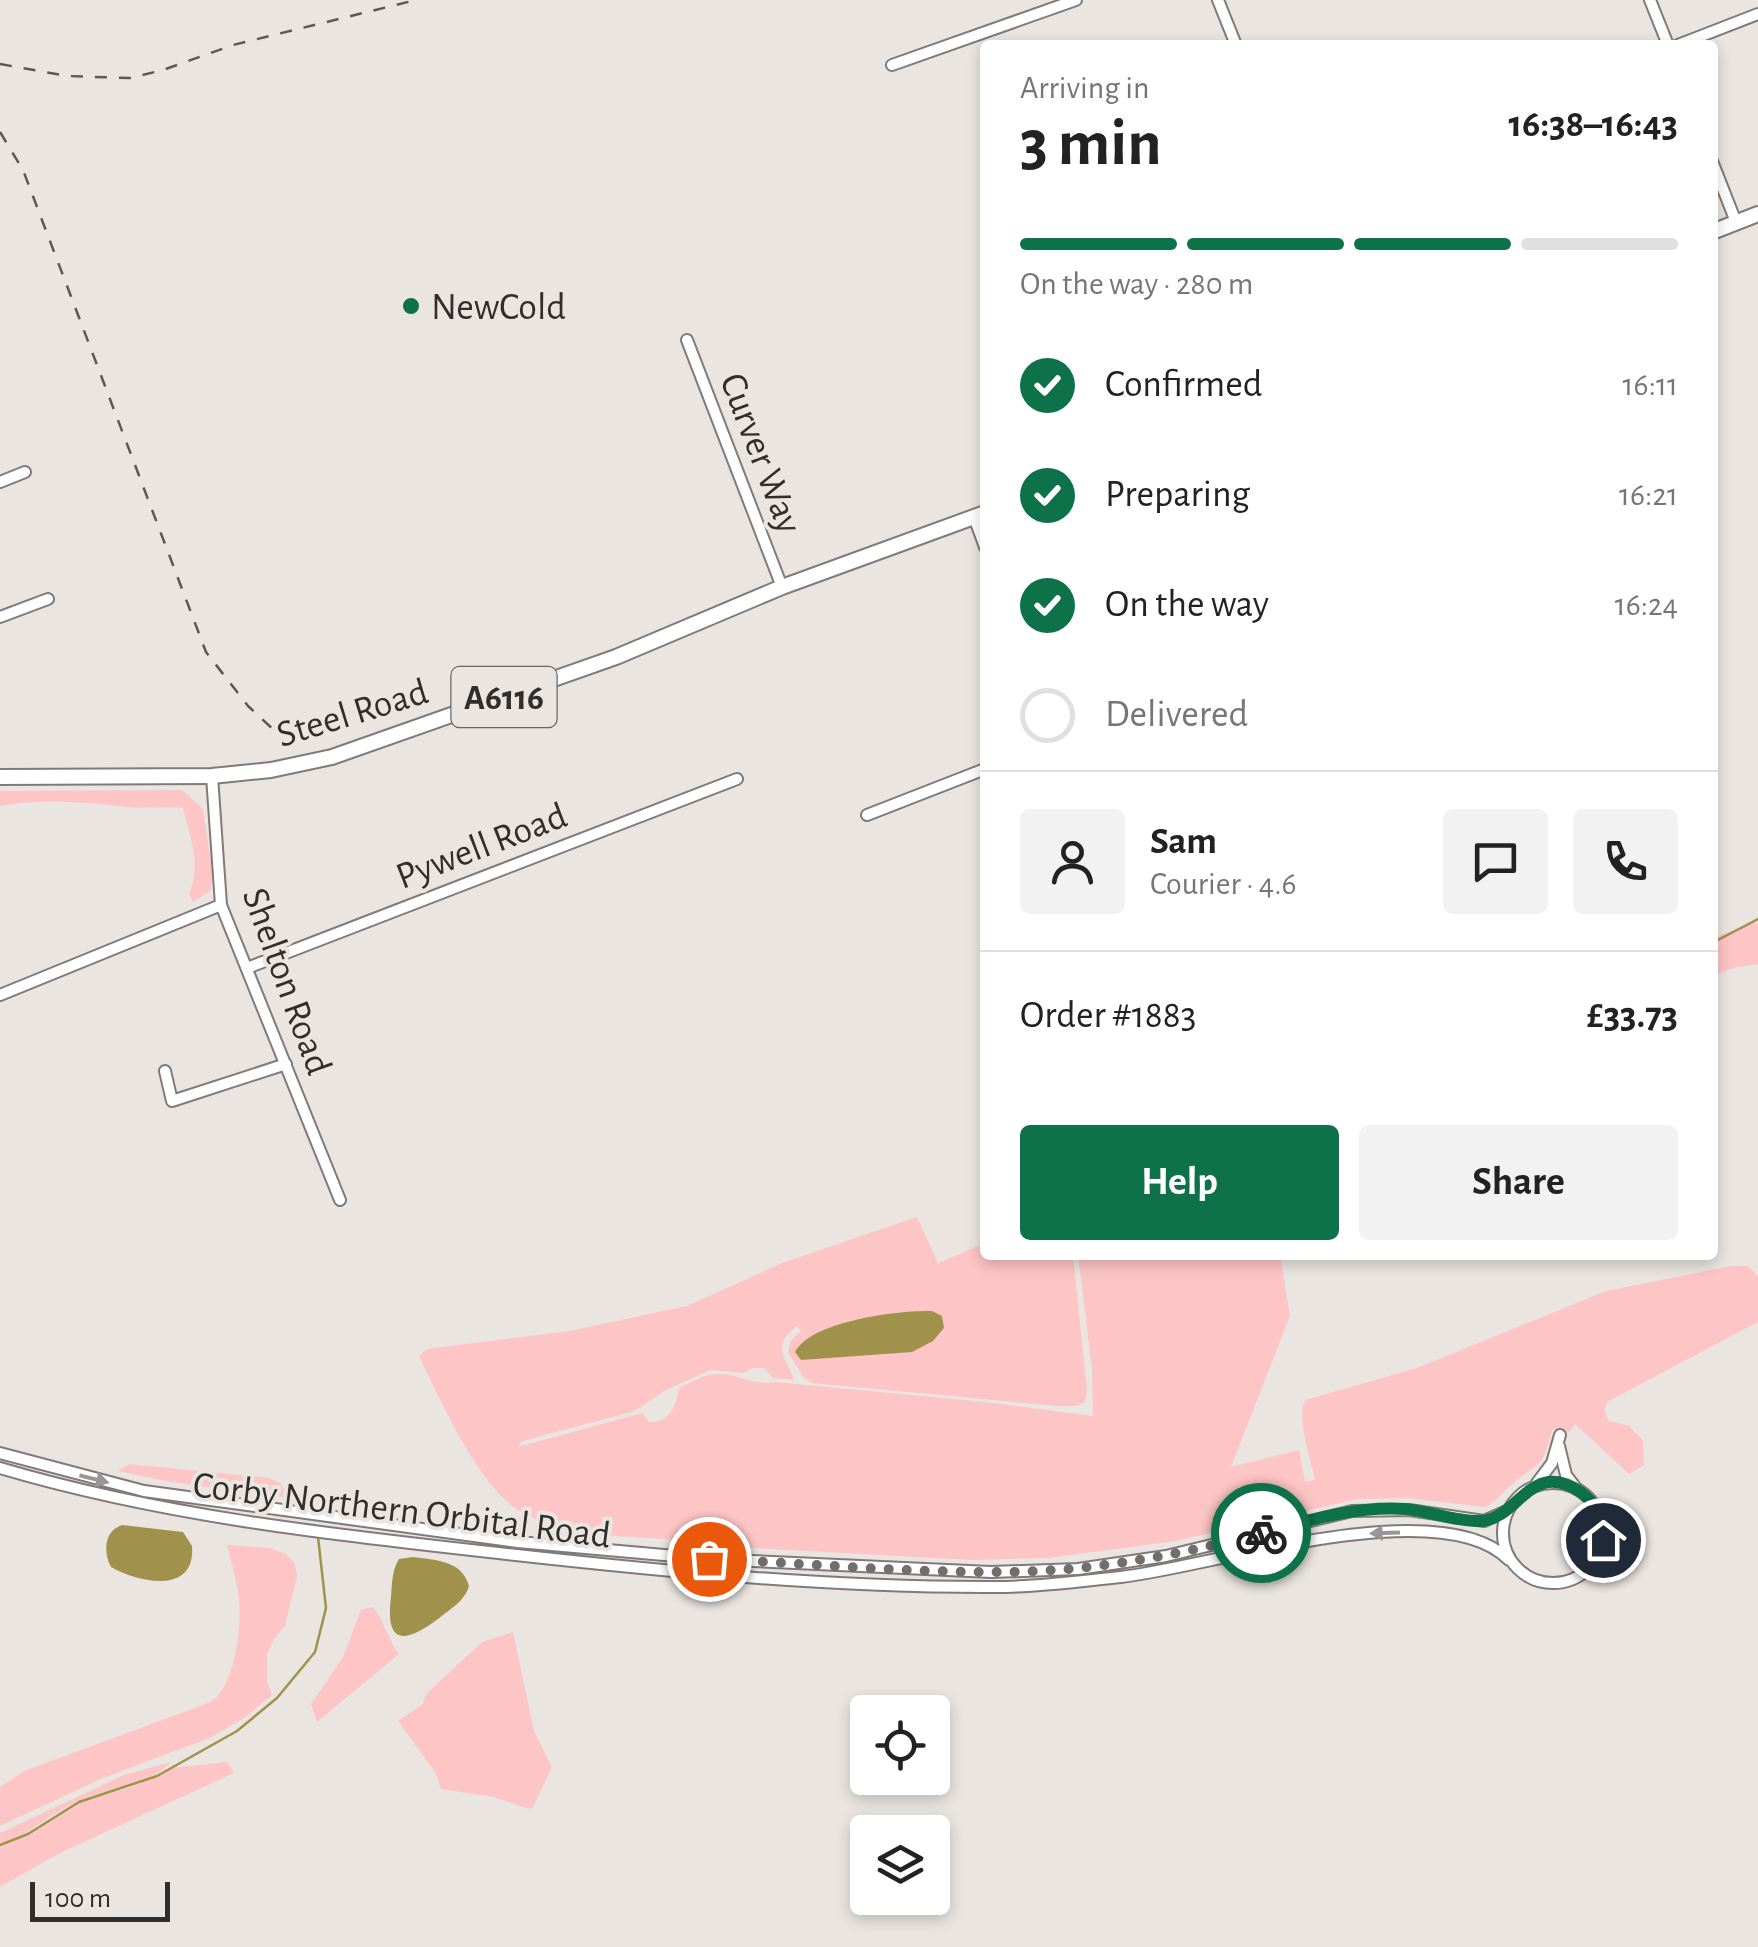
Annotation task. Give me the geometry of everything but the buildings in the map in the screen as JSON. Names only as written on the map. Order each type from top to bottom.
[{"type":"main road","points":[[1718,230],[1758,214]]},
{"type":"main road","name":"Steel Road","points":[[0,778],[212,776],[271,770],[332,757],[616,656],[782,587],[979,515]]},
{"type":"street","points":[[892,65],[1076,0]]},
{"type":"street","points":[[1218,0],[1234,40]]},
{"type":"street","points":[[1650,0],[1666,40]]},
{"type":"street","points":[[1691,40],[1758,14]]},
{"type":"street","points":[[1718,176],[1736,222]]},
{"type":"street","name":"Curver Way","points":[[687,340],[782,587]]},
{"type":"street","points":[[0,482],[25,472]]},
{"type":"street","points":[[0,617],[48,598]]},
{"type":"street","points":[[867,815],[980,771]]},
{"type":"street","name":"Shelton Road","points":[[212,776],[221,905],[340,1200]]},
{"type":"street","name":"Pywell Road","points":[[247,968],[737,778]]},
{"type":"street","points":[[0,995],[221,905]]},
{"type":"street","points":[[165,1071],[172,1100],[286,1064]]},
{"type":"street","points":[[1560,1440],[1566,1474],[1597,1510],[1602,1524],[1603,1540],[1598,1555],[1578,1577],[1550,1584],[1526,1577],[1510,1560],[1502,1528],[1507,1511],[1532,1487],[1548,1472],[1560,1440]]},
{"type":"street","name":"Corby Northern Orbital Road","points":[[0,1454],[144,1491],[518,1542],[709,1559],[991,1572],[1078,1568],[1166,1556],[1352,1511],[1408,1510],[1484,1521],[1507,1511]]},
{"type":"street","name":"Corby Northern Orbital Road","points":[[0,1468],[144,1506],[354,1538],[659,1571],[1001,1587],[1126,1576],[1361,1534],[1461,1535],[1490,1544],[1510,1560]]},
{"type":"street","points":[[1532,1487],[1562,1484],[1576,1488]]},
{"type":"shaded area","points":[[182,790],[203,809],[213,876],[210,891],[193,902],[189,894],[195,862],[183,808],[64,802],[0,806],[0,791]]},
{"type":"shaded area","points":[[1758,924],[1758,964],[1718,974],[1718,936]]},
{"type":"shaded area","points":[[917,1217],[938,1263],[980,1245],[980,1260],[1074,1260],[1085,1402],[1057,1406],[812,1383],[803,1377],[788,1352],[791,1340],[801,1331],[797,1326],[782,1346],[794,1380],[773,1378],[764,1368],[743,1373],[710,1370],[664,1391],[635,1411],[537,1437],[521,1442],[518,1447],[642,1413],[649,1422],[662,1420],[674,1407],[679,1388],[718,1374],[757,1382],[985,1402],[1093,1416],[1092,1368],[1079,1260],[1281,1260],[1290,1316],[1231,1467],[1299,1450],[1305,1482],[1315,1480],[1303,1427],[1305,1400],[1417,1368],[1606,1291],[1748,1266],[1758,1276],[1758,1322],[1607,1402],[1604,1410],[1609,1421],[1629,1426],[1643,1440],[1644,1465],[1629,1474],[1575,1424],[1570,1432],[1552,1430],[1541,1461],[1485,1507],[1407,1498],[1357,1499],[1176,1541],[1048,1558],[971,1560],[701,1545],[694,1541],[586,1534],[586,1529],[533,1518],[509,1503],[478,1466],[419,1356],[427,1349],[569,1331],[687,1306],[782,1263]]},
{"type":"shaded area","points":[[932,1311],[942,1316],[944,1328],[933,1341],[912,1352],[801,1360],[795,1352],[804,1341],[837,1325],[878,1315]]},
{"type":"shaded area","points":[[129,1464],[269,1478],[280,1483],[283,1497],[118,1471]]},
{"type":"shaded area","points":[[122,1525],[183,1532],[192,1546],[191,1562],[185,1572],[164,1581],[136,1577],[111,1567],[107,1543],[112,1532]]},
{"type":"shaded area","points":[[227,1545],[269,1548],[286,1554],[295,1564],[297,1577],[285,1626],[267,1655],[267,1682],[272,1695],[212,1737],[103,1778],[0,1826],[0,1787],[24,1771],[211,1702],[219,1694],[235,1655],[240,1611]]},
{"type":"shaded area","points":[[413,1557],[454,1566],[469,1586],[461,1600],[438,1619],[407,1636],[394,1632],[390,1613],[395,1568],[399,1559]]},
{"type":"shaded area","points":[[372,1607],[399,1654],[317,1722],[311,1704],[343,1657],[361,1610]]},
{"type":"shaded area","points":[[513,1632],[534,1731],[552,1767],[529,1809],[494,1797],[441,1789],[435,1772],[398,1721],[423,1704],[426,1694],[482,1642]]},
{"type":"shaded area","points":[[171,1762],[150,1777],[76,1802],[0,1844],[0,1833],[124,1775]]},
{"type":"shaded area","points":[[227,1762],[234,1773],[60,1853],[0,1887],[0,1847],[80,1803],[134,1786],[172,1768]]},
{"type":"waterway","points":[[1718,940],[1758,919]]},
{"type":"waterway","points":[[324,1509],[329,1497]]},
{"type":"waterway","points":[[0,1845],[28,1834],[79,1802],[157,1776],[237,1731],[277,1698],[315,1652],[326,1608],[318,1537]]},
{"type":"railway","points":[[0,64],[67,76],[130,78],[233,45],[416,0]]},
{"type":"railway","points":[[0,132],[23,170],[206,652],[248,706],[276,732]]},
{"type":"way so far","points":[[709,1559],[991,1572],[1049,1570],[1166,1556],[1261,1533]]},
{"type":"place","name":"NewCold","points":[[411,306]]},
{"type":"route","points":[[1261,1533],[1380,1508],[1484,1521],[1507,1511],[1522,1493],[1547,1483],[1576,1488],[1588,1497],[1602,1524],[1603,1540]]}]
